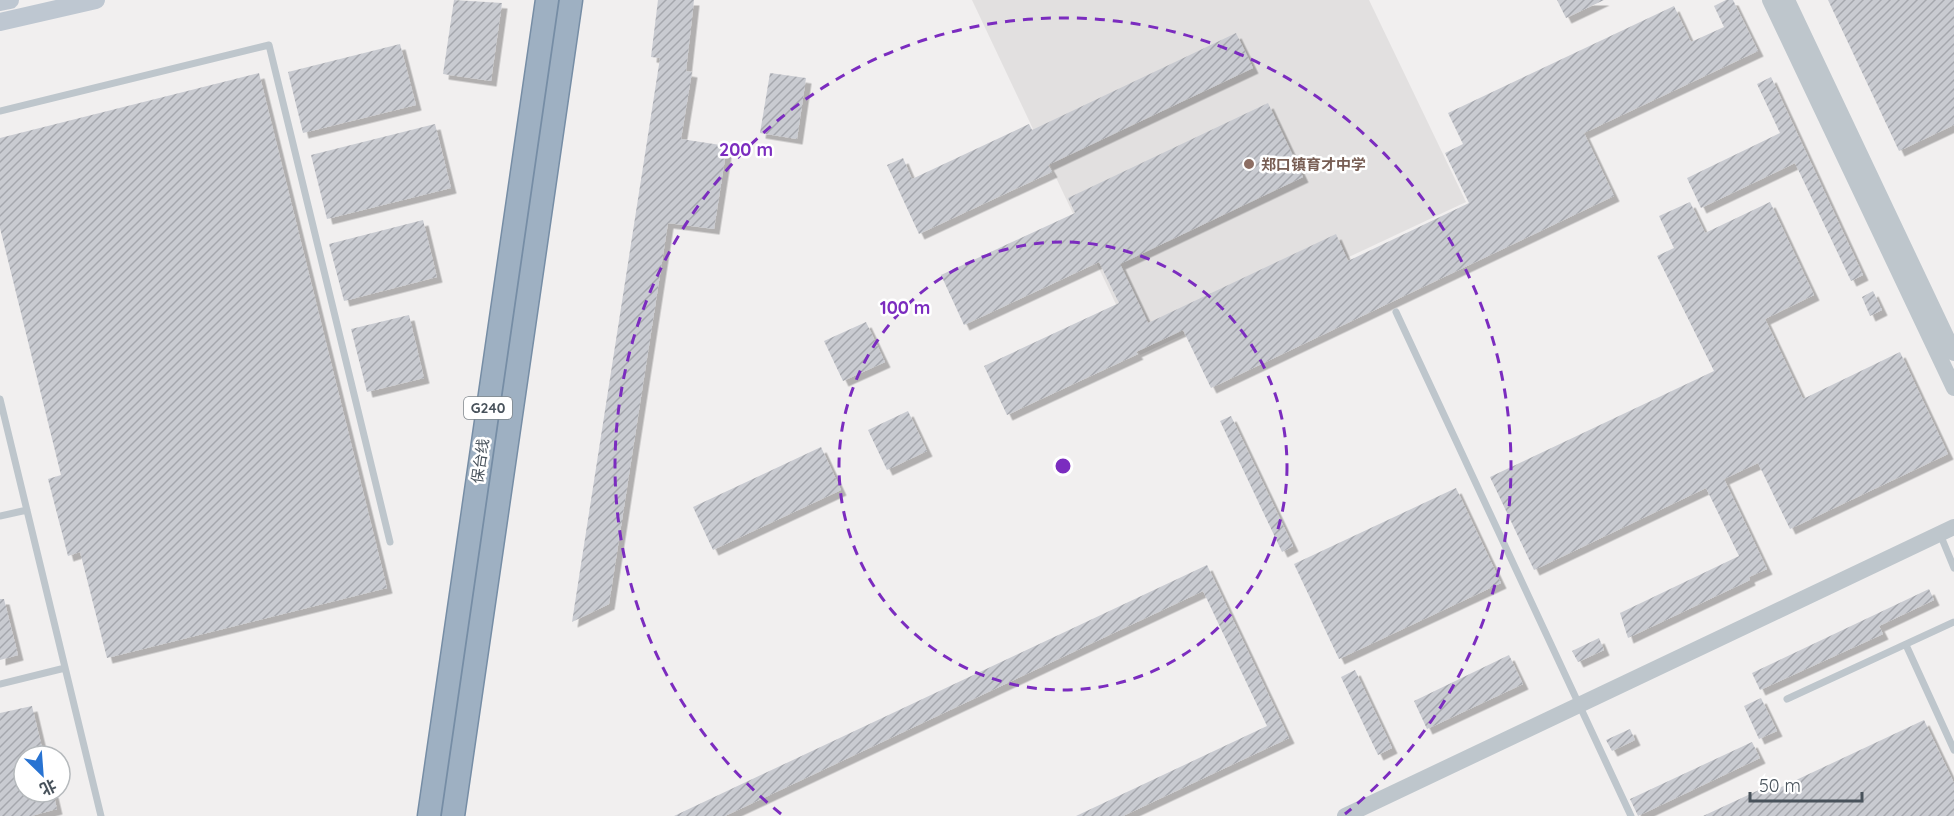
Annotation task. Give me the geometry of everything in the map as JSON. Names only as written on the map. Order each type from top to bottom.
[{"type":"highway","name":"保台线","points":[[429,816],[546,0]]},
{"type":"highway","name":"保台线","points":[[453,816],[571,0]]},
{"type":"main road","points":[[0,2],[10,0]]},
{"type":"main road","points":[[0,22],[96,0]]},
{"type":"street","points":[[1770,0],[1954,388]]},
{"type":"street","points":[[1787,0],[1954,353]]},
{"type":"street","points":[[1345,816],[1947,530]]},
{"type":"lane","points":[[0,111],[269,45],[390,542]]},
{"type":"lane","points":[[1396,312],[1631,816]]},
{"type":"lane","points":[[0,399],[101,816]]},
{"type":"lane","points":[[0,516],[27,510]]},
{"type":"lane","points":[[1947,530],[1954,568]]},
{"type":"lane","points":[[1787,699],[1954,622]]},
{"type":"lane","points":[[1906,645],[1954,750]]},
{"type":"lane","points":[[0,684],[65,668]]},
{"type":"shaded area","name":"郑口镇育才中学","points":[[972,0],[1369,0],[1466,202],[1140,355]]},
{"type":"building","points":[[454,0],[502,3],[491,81],[443,74]]},
{"type":"building","points":[[658,0],[694,0],[686,71],[692,72],[681,139],[727,146],[714,229],[668,223],[609,604],[572,622],[660,58],[651,57]]},
{"type":"building","points":[[1557,0],[1604,0],[1566,18]]},
{"type":"building","points":[[1726,0],[1733,0],[1758,51],[1584,133],[1614,196],[1211,388],[1183,330],[1136,352],[1138,354],[1007,415],[984,366],[1119,303],[1099,262],[964,325],[941,275],[1075,213],[1068,198],[1268,103],[1303,177],[1120,264],[1148,323],[1336,234],[1348,261],[1469,203],[1445,153],[1463,144],[1448,113],[1674,6],[1691,42],[1724,27],[1714,6]]},
{"type":"building","points":[[1828,0],[1954,0],[1954,125],[1899,151]]},
{"type":"building","points":[[1236,33],[1253,68],[1048,165],[1052,172],[919,234],[887,165],[903,158],[912,179],[1029,124],[1032,130]]},
{"type":"building","points":[[400,44],[416,105],[303,133],[288,72]]},
{"type":"building","points":[[259,73],[387,588],[107,658],[80,552],[68,556],[48,479],[61,475],[0,228],[0,138]]},
{"type":"building","points":[[770,73],[806,78],[797,139],[760,133]]},
{"type":"building","points":[[1771,77],[1863,275],[1851,281],[1795,163],[1701,208],[1687,178],[1780,133],[1757,84]]},
{"type":"building","points":[[435,124],[451,188],[327,219],[311,155]]},
{"type":"building","points":[[1690,202],[1705,233],[1770,202],[1814,295],[1765,319],[1803,399],[1900,352],[1948,454],[1790,529],[1758,463],[1724,479],[1767,569],[1749,577],[1750,580],[1628,638],[1620,613],[1739,556],[1706,488],[1534,570],[1490,477],[1714,371],[1657,256],[1674,248],[1659,216]]},
{"type":"building","points":[[423,220],[437,277],[344,301],[329,244]]},
{"type":"building","points":[[1873,291],[1882,310],[1870,316],[1862,297]]},
{"type":"building","points":[[409,315],[424,378],[367,392],[351,329]]},
{"type":"building","points":[[866,322],[885,362],[843,381],[824,341]]},
{"type":"building","points":[[908,411],[927,451],[887,470],[868,430]]},
{"type":"building","points":[[1231,416],[1293,546],[1282,552],[1220,421]]},
{"type":"building","points":[[821,447],[841,490],[713,550],[693,507]]},
{"type":"building","points":[[1456,488],[1501,583],[1339,659],[1294,564]]},
{"type":"building","points":[[1207,565],[1289,738],[1123,816],[1076,816],[1267,726],[1203,591],[725,816],[674,816]]},
{"type":"building","points":[[1929,589],[1934,600],[1879,626],[1883,634],[1760,690],[1752,673]]},
{"type":"building","points":[[0,599],[4,599],[18,655],[0,660]]},
{"type":"building","points":[[1599,638],[1604,650],[1578,662],[1572,651]]},
{"type":"building","points":[[1509,655],[1523,684],[1427,729],[1414,701]]},
{"type":"building","points":[[1355,670],[1392,748],[1378,755],[1341,677]]},
{"type":"building","points":[[1761,698],[1777,731],[1759,739],[1744,706]]},
{"type":"building","points":[[32,706],[41,744],[12,744],[12,804],[56,804],[57,809],[31,816],[0,816],[0,713]]},
{"type":"building","points":[[1924,720],[1954,783],[1954,816],[1703,816],[1774,783],[1777,789]]},
{"type":"building","points":[[1630,729],[1635,740],[1612,751],[1606,740]]},
{"type":"building","points":[[1752,742],[1760,758],[1638,816],[1630,799]]},
{"type":"place","name":"郑口镇育才中学","points":[[1249,164]]}]
